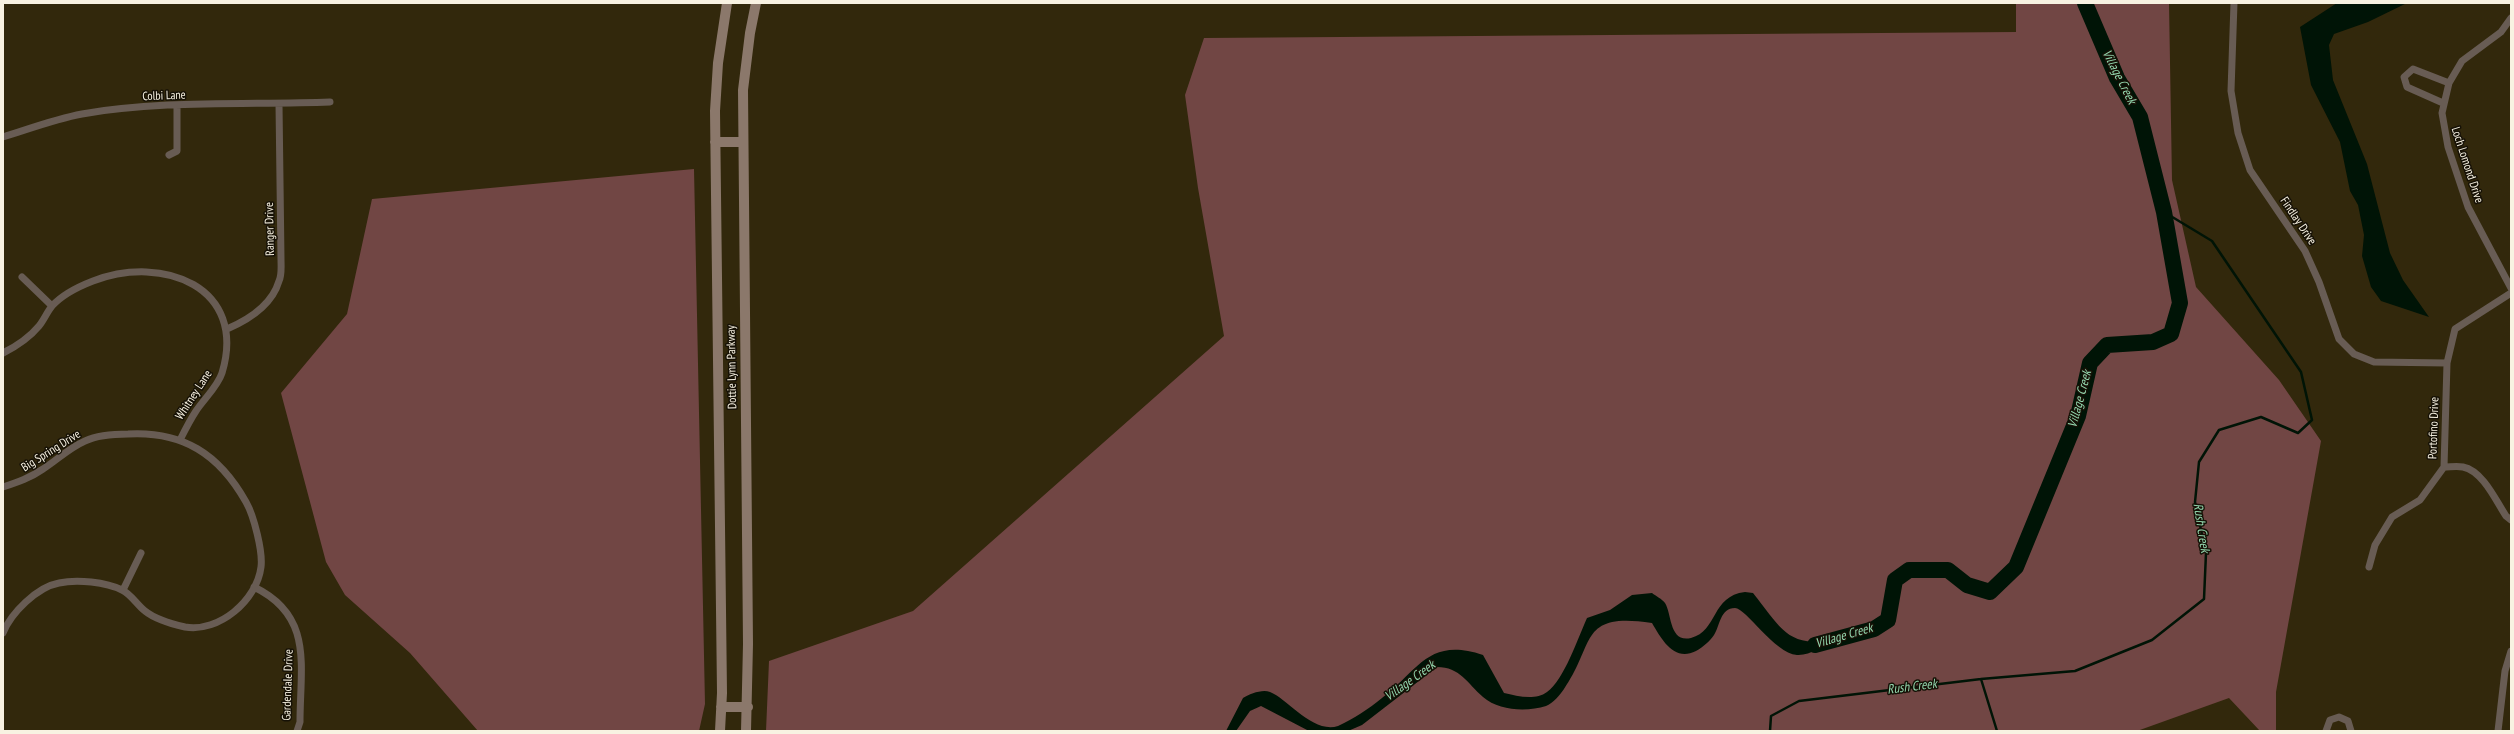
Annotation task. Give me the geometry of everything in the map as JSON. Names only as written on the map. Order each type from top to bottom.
[{"type":"main road","name":"Dottie Lynn Parkway","points":[[720,731],[721,707],[715,142],[718,63],[727,3]]},
{"type":"main road","name":"Dottie Lynn Parkway","points":[[746,731],[748,707],[743,142],[746,59],[756,3]]},
{"type":"main road","points":[[715,142],[743,142]]},
{"type":"main road","points":[[721,707],[748,707]]},
{"type":"street","name":"Findlay Drive","points":[[2234,3],[2231,91],[2238,132],[2250,170],[2305,251],[2319,282],[2339,339],[2354,354],[2374,362],[2447,363]]},
{"type":"street","name":"Loch Lomond Drive","points":[[2511,18],[2495,38],[2462,61],[2449,83],[2443,103],[2443,127],[2468,207],[2511,288]]},
{"type":"street","points":[[2443,103],[2407,87],[2404,77],[2412,68],[2449,83]]},
{"type":"street","name":"Colbi Lane","points":[[3,137],[39,124],[82,114],[126,108],[330,102]]},
{"type":"street","name":"Ranger Drive","points":[[227,329],[254,315],[269,301],[280,281],[279,104]]},
{"type":"street","points":[[169,155],[178,151],[177,106]]},
{"type":"street","name":"Whitney Lane","points":[[3,353],[24,342],[39,327],[52,306],[71,292],[93,280],[120,274],[143,272],[171,274],[192,282],[206,292],[216,304],[227,329],[227,352],[221,375],[188,422],[180,440]]},
{"type":"street","points":[[22,277],[52,306]]},
{"type":"street","name":"Portofino Drive","points":[[2369,566],[2375,544],[2392,517],[2420,500],[2444,466],[2447,363],[2455,329],[2511,293]]},
{"type":"street","name":"Big Spring Drive","points":[[3,487],[24,481],[86,440],[114,434],[151,433],[180,440],[205,452],[223,468],[237,486],[248,506],[257,533],[261,567],[254,587],[239,608],[220,621],[187,627],[161,620],[145,611],[123,590]]},
{"type":"street","points":[[2444,466],[2464,468],[2474,473],[2482,480],[2506,516],[2511,520]]},
{"type":"street","points":[[3,633],[6,624],[24,604],[41,591],[58,583],[79,582],[123,590],[141,553]]},
{"type":"street","name":"Gardendale Drive","points":[[254,587],[271,596],[285,609],[300,640],[300,722],[297,731]]},
{"type":"street","points":[[2498,731],[2505,671],[2511,651]]},
{"type":"street","points":[[2326,731],[2330,720],[2339,717],[2348,721],[2351,731]]},
{"type":"shaded area","points":[[2016,3],[2169,3],[2172,180],[2196,287],[2279,380],[2321,441],[2276,692],[2276,731],[2260,731],[2229,698],[2137,731],[766,731],[769,661],[913,611],[1224,336],[1198,188],[1185,95],[1204,38],[2016,32]]},
{"type":"shaded area","points":[[694,169],[705,704],[699,731],[478,731],[410,653],[345,595],[326,562],[281,393],[347,314],[372,199]]},
{"type":"water","points":[[2337,3],[2407,3],[2368,22],[2334,34],[2329,45],[2333,80],[2367,164],[2390,253],[2403,280],[2429,317],[2381,301],[2371,287],[2362,256],[2364,235],[2358,205],[2350,191],[2340,142],[2311,85],[2300,27]]},
{"type":"water","points":[[1745,592],[1753,593],[1779,626],[1795,638],[1819,642],[1836,641],[1807,654],[1797,655],[1779,647],[1746,615],[1735,608],[1726,611],[1723,614],[1714,635],[1706,644],[1696,651],[1688,654],[1681,654],[1670,648],[1652,623],[1628,621],[1612,622],[1600,627],[1592,635],[1574,673],[1564,689],[1556,699],[1546,706],[1530,709],[1505,708],[1490,702],[1483,697],[1457,673],[1452,670],[1437,667],[1362,725],[1348,731],[1309,731],[1261,706],[1250,711],[1236,731],[1226,731],[1243,698],[1263,691],[1270,692],[1277,696],[1310,721],[1329,727],[1338,726],[1361,714],[1377,702],[1426,659],[1437,653],[1449,650],[1483,655],[1504,693],[1526,697],[1542,695],[1553,686],[1565,669],[1587,618],[1610,610],[1632,595],[1652,593],[1662,600],[1665,603],[1675,632],[1684,638],[1691,638],[1700,634],[1706,628],[1720,606],[1726,600],[1734,595]]},
{"type":"waterway","name":"Village Creek","points":[[1815,645],[1874,629],[1888,620],[1895,580],[1909,570],[1948,570],[1967,585],[1990,592],[2016,567],[2078,416],[2090,363],[2107,345],[2153,342],[2171,334],[2180,303],[2164,212],[2140,117],[2117,78],[2085,3]]},
{"type":"waterway","name":"Rush Creek","points":[[1770,731],[1771,716],[1799,701],[1981,679],[2075,671],[2152,640],[2204,599],[2206,553],[2195,502],[2199,462],[2219,430],[2261,417],[2298,433],[2312,420],[2301,372],[2212,241],[2164,212]]},
{"type":"waterway","points":[[1981,679],[1997,731]]}]
